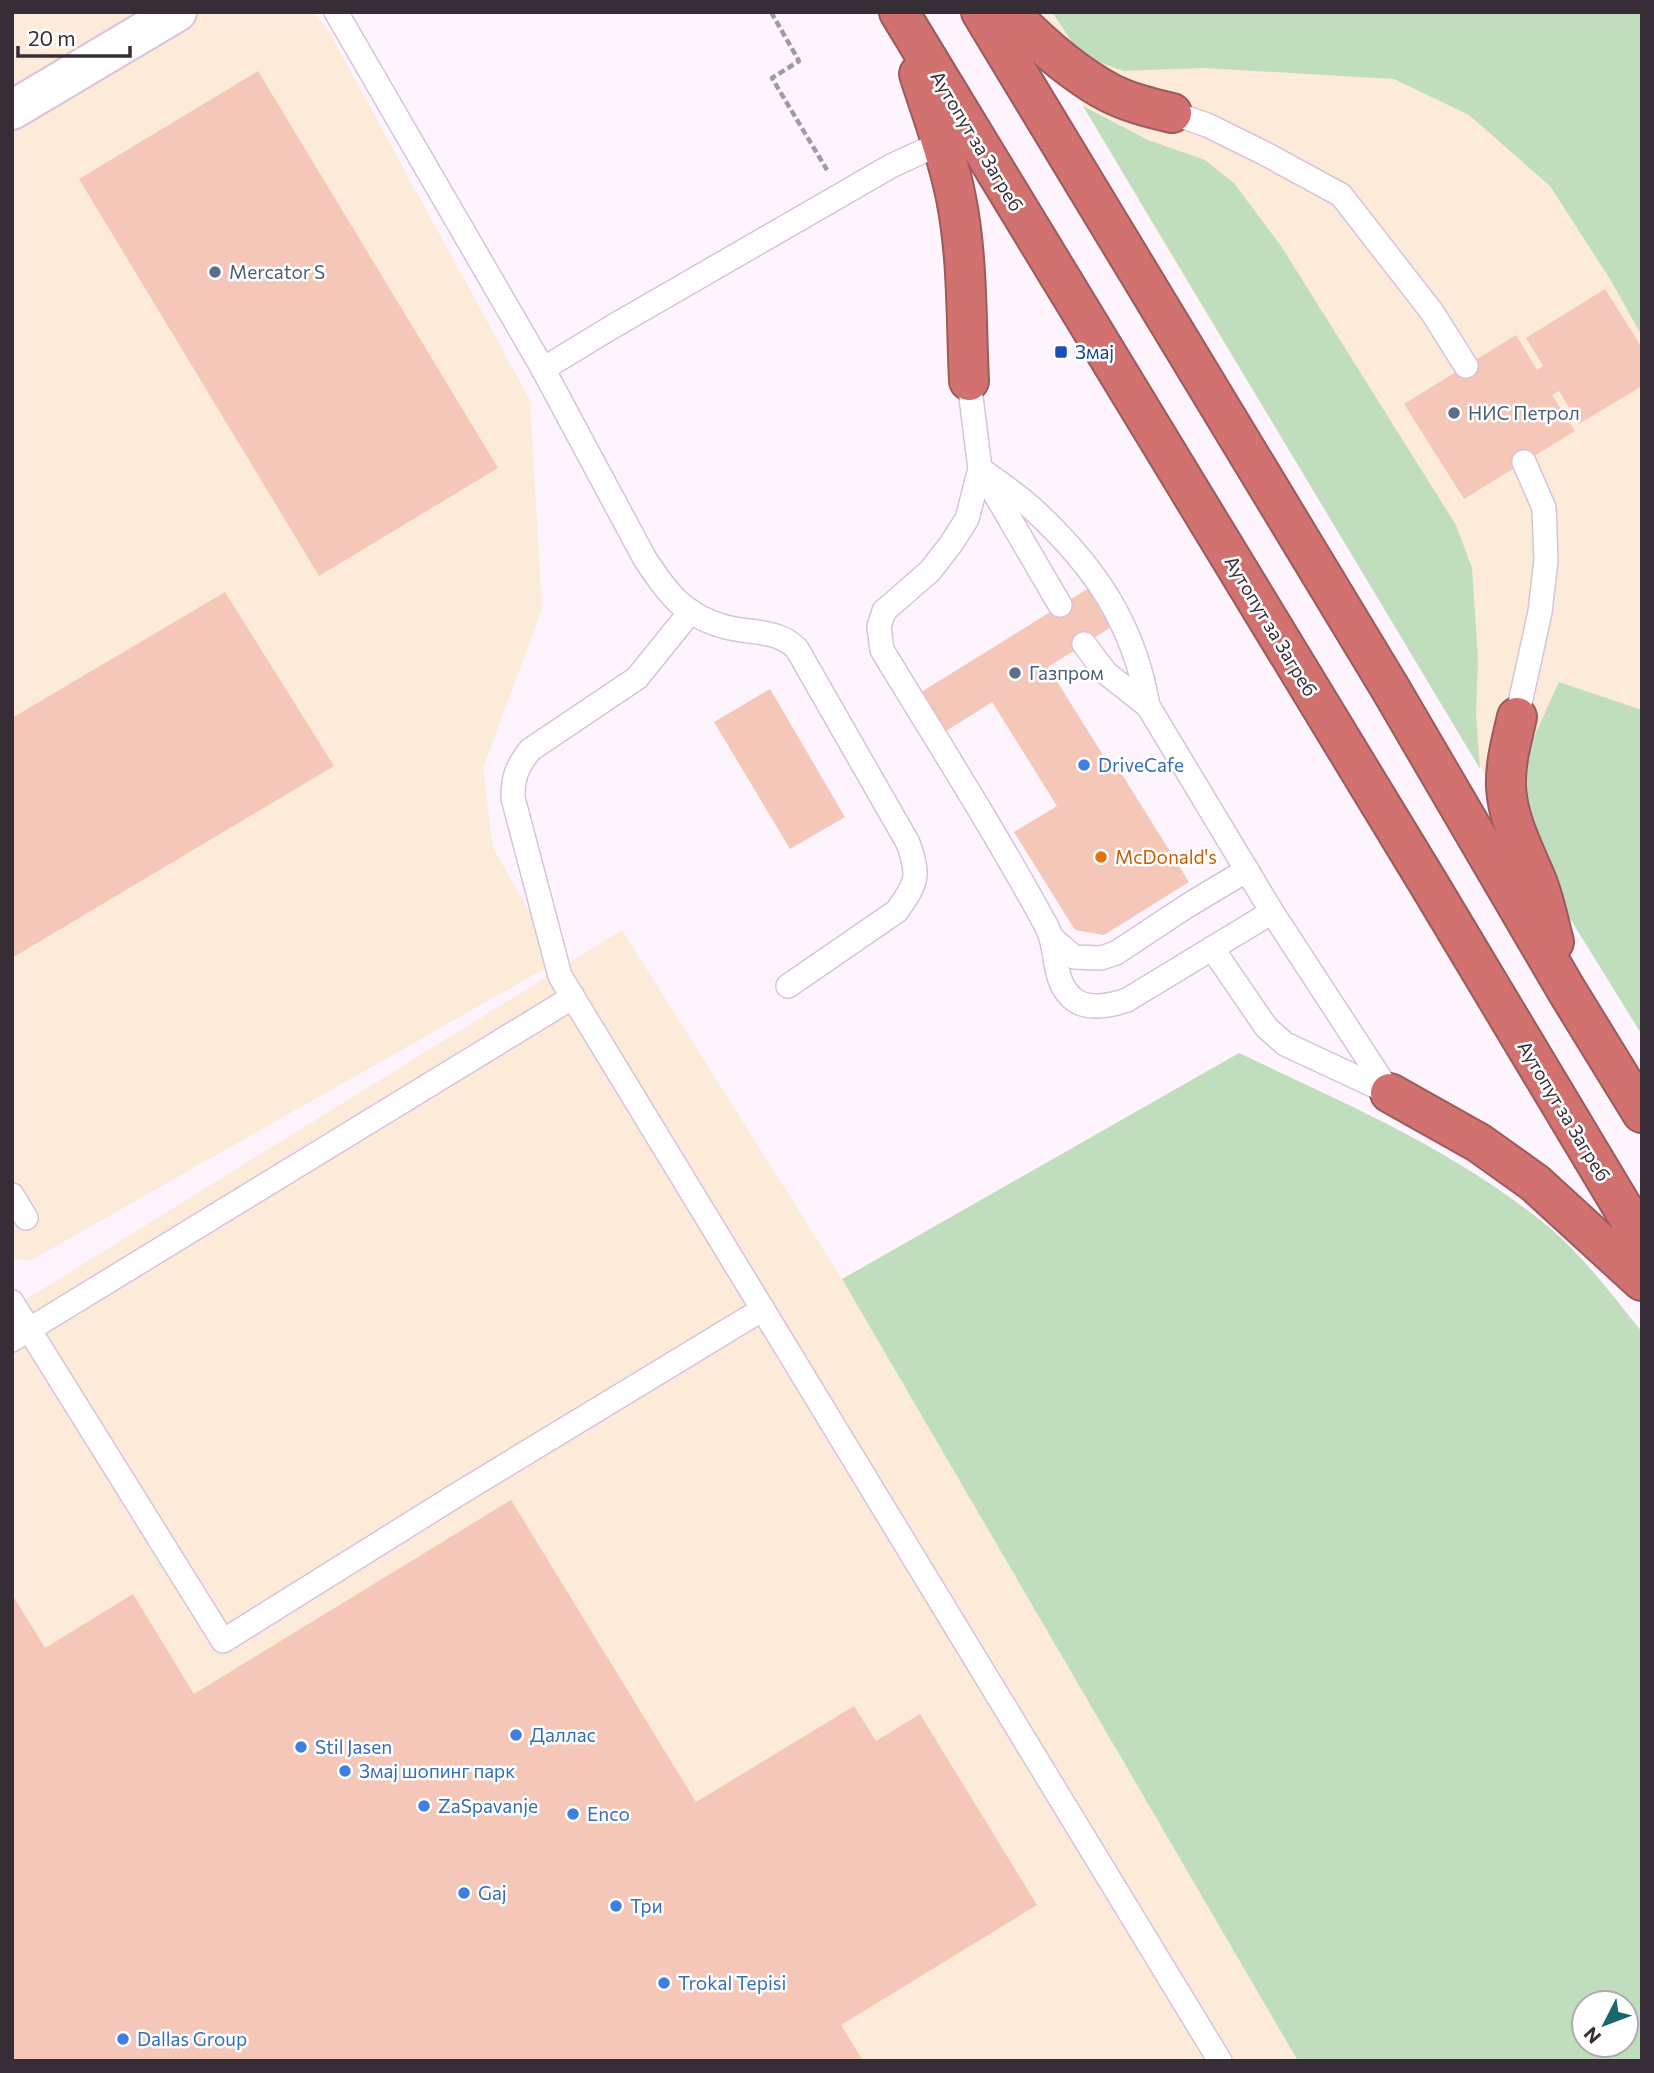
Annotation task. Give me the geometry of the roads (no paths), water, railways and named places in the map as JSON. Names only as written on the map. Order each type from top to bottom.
[{"type":"highway","points":[[899,12],[956,198],[962,243],[969,381]]},
{"type":"highway","name":"Аутопут за Загреб","points":[[899,12],[1642,1240]]},
{"type":"highway","points":[[981,12],[1390,688],[1567,991],[1642,1113]]},
{"type":"highway","points":[[1009,12],[1034,38],[1090,82],[1137,104],[1171,113]]},
{"type":"highway","points":[[1517,717],[1509,752],[1506,785],[1509,811],[1517,838],[1539,888],[1567,991]]},
{"type":"highway","points":[[1391,1093],[1479,1143],[1535,1183],[1642,1281]]},
{"type":"street","points":[[12,110],[177,12]]},
{"type":"lane","points":[[336,12],[543,369],[645,559],[679,604],[728,628],[782,637],[797,649],[908,843],[916,864],[916,878],[897,911],[788,986]]},
{"type":"lane","points":[[1171,113],[1207,125],[1340,195],[1432,312],[1466,366]]},
{"type":"lane","points":[[543,369],[891,166],[941,143]]},
{"type":"lane","points":[[969,381],[980,468],[967,519],[930,571],[884,611],[879,627],[883,650],[1018,875],[1053,939],[1060,982],[1078,1002],[1096,1006],[1127,1000],[1272,912]]},
{"type":"lane","points":[[1517,717],[1539,612],[1546,560],[1544,508],[1524,462]]},
{"type":"lane","points":[[980,468],[1060,605]]},
{"type":"lane","points":[[980,468],[1034,510],[1081,558],[1097,580],[1131,640],[1143,678],[1148,706]]},
{"type":"lane","points":[[691,611],[637,678],[530,750],[520,763],[513,780],[513,798],[560,976],[1220,2061]]},
{"type":"lane","points":[[1084,644],[1106,673],[1148,706],[1272,912],[1391,1093]]},
{"type":"lane","points":[[1053,939],[1074,957],[1101,958],[1116,953],[1247,870]]},
{"type":"lane","points":[[1212,948],[1266,1027],[1286,1044],[1391,1093]]},
{"type":"lane","points":[[21,1335],[573,997]]},
{"type":"lane","points":[[12,1195],[26,1219]]},
{"type":"lane","points":[[12,1302],[21,1335],[223,1641],[763,1309]]},
{"type":"place","name":"Mercator S","points":[[215,272]]},
{"type":"place","name":"Змај","points":[[1061,352]]},
{"type":"place","name":"НИС Петрол","points":[[1454,413]]},
{"type":"place","name":"Газпром","points":[[1015,673]]},
{"type":"place","name":"DriveCafe","points":[[1084,765]]},
{"type":"place","name":"McDonald's","points":[[1101,857]]},
{"type":"place","name":"Даллас","points":[[516,1735]]},
{"type":"place","name":"Stil Jasen","points":[[301,1747]]},
{"type":"place","name":"Змај шопинг парк","points":[[345,1771]]},
{"type":"place","name":"ZaSpavanje","points":[[424,1806]]},
{"type":"place","name":"Enco","points":[[573,1814]]},
{"type":"place","name":"Gaj","points":[[464,1893]]},
{"type":"place","name":"Три","points":[[616,1906]]},
{"type":"place","name":"Trokal Tepisi","points":[[664,1983]]},
{"type":"place","name":"Dallas Group","points":[[123,2039]]}]
